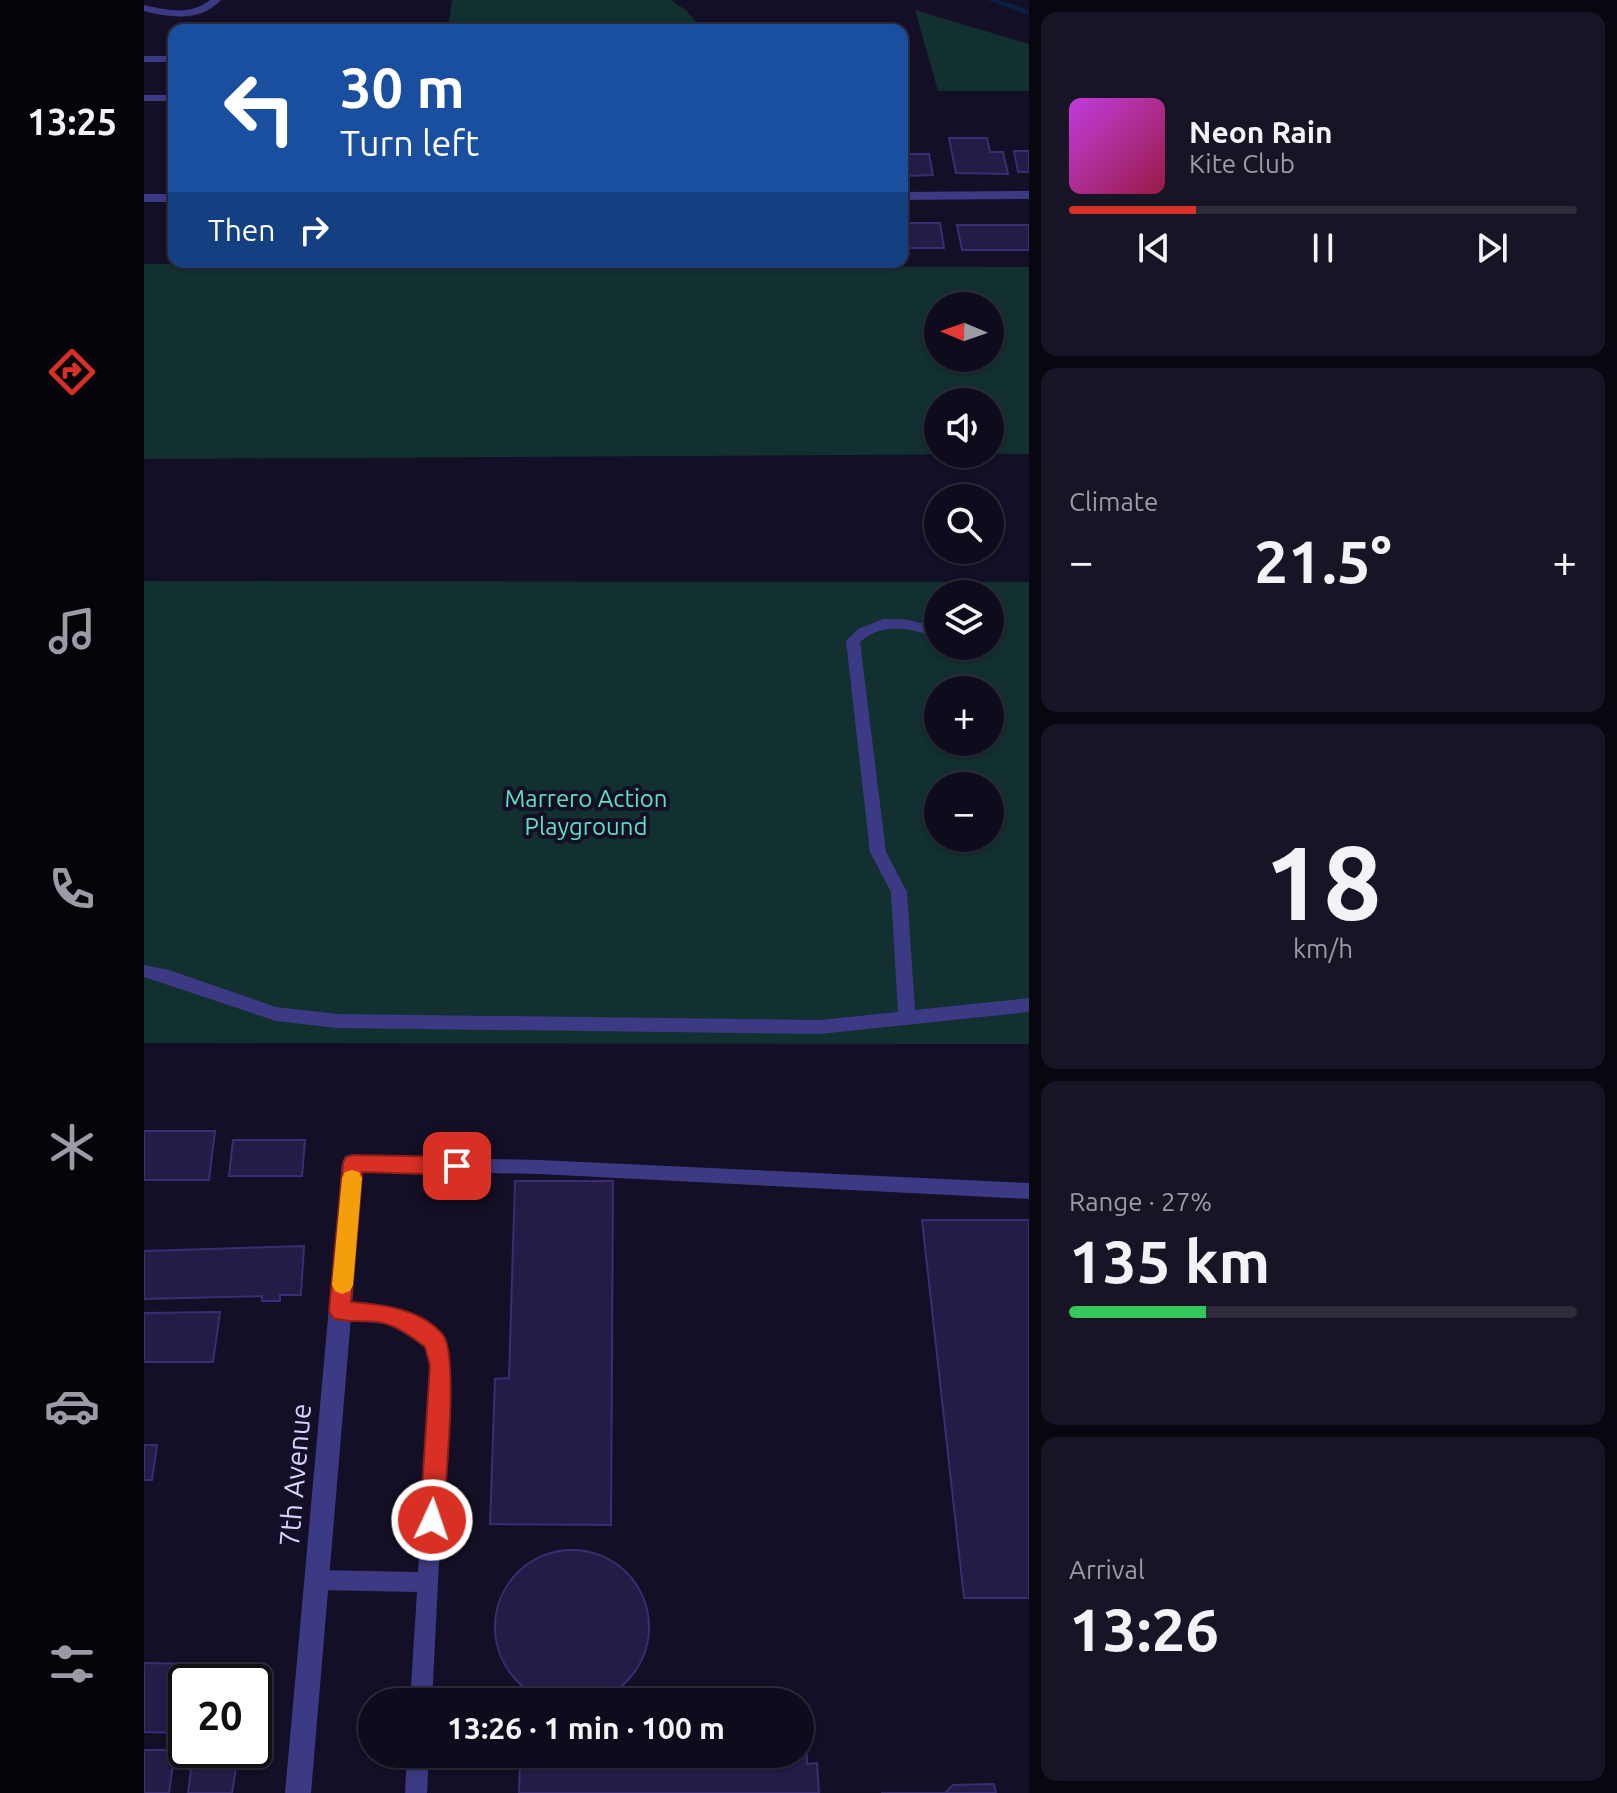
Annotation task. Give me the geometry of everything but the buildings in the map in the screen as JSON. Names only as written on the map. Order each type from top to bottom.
[{"type":"street","points":[[908,196],[1029,195]]},
{"type":"street","points":[[144,198],[168,198]]},
{"type":"street","name":"7th Avenue","points":[[298,1793],[353,1163]]},
{"type":"lane","points":[[144,8],[173,14],[195,13],[216,0]]},
{"type":"lane","points":[[144,59],[168,59]]},
{"type":"lane","points":[[144,98],[168,98]]},
{"type":"lane","points":[[907,1016],[899,892],[878,852],[853,641],[866,628],[895,621],[924,628]]},
{"type":"lane","points":[[144,971],[276,1014],[337,1021],[820,1027],[1029,1005]]},
{"type":"lane","points":[[353,1163],[539,1167],[1029,1191]]},
{"type":"lane","points":[[340,1311],[384,1313],[413,1326],[435,1341],[440,1365],[422,1688]]},
{"type":"lane","points":[[316,1580],[428,1582]]},
{"type":"lane","points":[[416,1793],[417,1768]]},
{"type":"green space","points":[[452,0],[671,0],[687,11],[697,24],[449,24]]},
{"type":"green space","points":[[915,10],[1029,44],[1029,91],[938,91]]},
{"type":"green space","points":[[144,264],[168,264],[168,268],[1029,267],[1029,454],[1004,454],[1004,388],[924,388],[924,455],[144,459]]},
{"type":"green space","name":"Marrero Action Playground","points":[[144,581],[924,582],[924,660],[1004,660],[1004,582],[1029,582],[1029,1044],[144,1043]]},
{"type":"waterway","points":[[991,0],[1029,13]]},
{"type":"slow traffic","points":[[342,1285],[352,1178]]},
{"type":"route","points":[[432,1520],[440,1365],[435,1341],[413,1326],[384,1313],[340,1311],[353,1163],[457,1166]]}]
